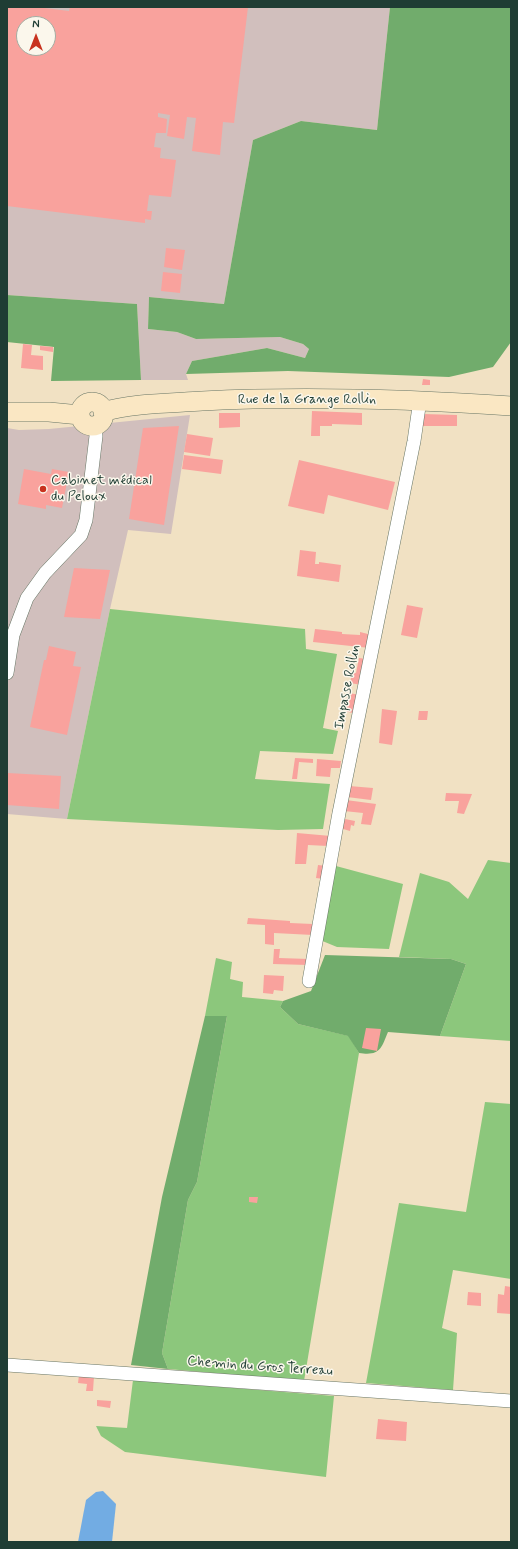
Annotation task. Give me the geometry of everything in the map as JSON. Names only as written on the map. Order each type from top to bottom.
[{"type":"main road","name":"Rue de la Grange Rollin","points":[[7,412],[49,412],[93,417],[112,409],[134,406],[237,400],[420,400],[511,406]]},
{"type":"street","name":"Impasse Rollin","points":[[309,981],[342,797],[414,441],[420,400]]},
{"type":"street","points":[[7,673],[8,658],[13,635],[27,598],[45,573],[81,535],[86,520],[96,436],[93,417]]},
{"type":"street","name":"Chemin du Gros Terreau","points":[[7,1365],[511,1401]]},
{"type":"shaded area","points":[[7,7],[390,7],[377,130],[301,121],[253,140],[224,304],[149,297],[148,329],[177,332],[196,339],[280,337],[303,344],[309,349],[305,358],[267,348],[192,361],[186,374],[188,380],[141,380],[137,304],[7,295]]},
{"type":"shaded area","points":[[190,415],[171,534],[128,530],[110,609],[67,819],[7,814],[7,428],[19,430],[49,429]]},
{"type":"green space","points":[[390,7],[511,7],[511,342],[493,367],[449,377],[288,371],[186,374],[192,361],[267,348],[305,358],[309,349],[303,344],[280,337],[196,339],[177,332],[148,329],[149,297],[224,304],[253,140],[301,121],[377,130]]},
{"type":"green space","points":[[7,295],[137,304],[141,380],[51,381],[54,347],[7,342]]},
{"type":"green space","points":[[110,609],[305,629],[306,649],[337,654],[323,728],[338,731],[333,754],[260,751],[255,779],[330,784],[323,829],[278,830],[67,819]]},
{"type":"green space","points":[[488,860],[511,863],[511,1041],[440,1036],[466,964],[451,959],[399,957],[420,873],[449,882],[468,899]]},
{"type":"green space","points":[[336,866],[403,884],[389,949],[337,947],[320,940]]},
{"type":"green space","points":[[325,955],[451,959],[466,964],[440,1036],[388,1032],[379,1050],[366,1054],[359,1053],[348,1036],[298,1024],[280,1007],[283,1001],[311,991]]},
{"type":"green space","points":[[216,958],[232,962],[230,979],[243,982],[242,997],[283,1001],[280,1007],[298,1024],[349,1036],[359,1053],[304,1381],[168,1369],[162,1353],[188,1200],[197,1182],[227,1016],[205,1016]]},
{"type":"green space","points":[[205,1016],[227,1016],[197,1182],[188,1200],[162,1353],[168,1369],[131,1365],[162,1197]]},
{"type":"green space","points":[[485,1102],[511,1104],[511,1279],[453,1270],[442,1328],[457,1333],[453,1390],[366,1383],[399,1203],[466,1212]]},
{"type":"green space","points":[[133,1380],[334,1396],[326,1477],[125,1452],[101,1436],[96,1426],[127,1428]]},
{"type":"water","points":[[103,1491],[116,1504],[112,1542],[78,1542],[86,1500],[96,1492]]},
{"type":"building","points":[[7,7],[36,7],[69,11],[70,7],[248,7],[234,123],[223,122],[220,155],[192,151],[196,118],[187,117],[184,139],[167,136],[170,115],[158,113],[158,117],[167,119],[166,133],[156,133],[154,147],[161,148],[160,158],[176,160],[171,197],[149,195],[147,211],[152,211],[151,220],[145,219],[145,223],[7,206]]},
{"type":"building","points":[[166,248],[185,250],[182,270],[164,267]]},
{"type":"building","points":[[163,272],[182,274],[180,293],[161,291]]},
{"type":"building","points":[[23,344],[32,345],[31,355],[43,356],[43,370],[21,368]]},
{"type":"building","points":[[40,346],[53,347],[53,352],[40,350]]},
{"type":"building","points":[[423,379],[430,380],[430,385],[422,385]]},
{"type":"building","points":[[312,411],[362,413],[362,425],[332,424],[332,426],[320,426],[320,436],[311,436]]},
{"type":"building","points":[[219,413],[240,413],[240,427],[219,428]]},
{"type":"building","points":[[423,414],[457,415],[457,426],[421,426]]},
{"type":"building","points":[[179,426],[164,525],[129,519],[143,428]]},
{"type":"building","points":[[187,434],[213,438],[210,456],[184,452]]},
{"type":"building","points":[[184,455],[223,460],[221,474],[182,469]]},
{"type":"building","points":[[299,460],[395,482],[388,510],[328,495],[324,514],[288,506]]},
{"type":"building","name":"Cabinet médical du Peloux","points":[[24,469],[51,474],[52,469],[69,472],[62,508],[46,505],[46,509],[18,504]]},
{"type":"building","points":[[300,550],[316,552],[315,564],[319,564],[319,562],[341,565],[339,582],[297,576]]},
{"type":"building","points":[[74,568],[110,570],[100,619],[64,617]]},
{"type":"building","points":[[407,605],[423,608],[417,638],[401,635]]},
{"type":"building","points":[[315,629],[342,632],[342,634],[360,635],[360,632],[372,635],[370,648],[313,642]]},
{"type":"building","points":[[49,646],[76,652],[73,666],[81,667],[67,735],[30,727],[44,660],[46,660]]},
{"type":"building","points":[[359,658],[368,659],[362,685],[350,683],[352,673],[356,673]]},
{"type":"building","points":[[348,693],[361,695],[357,714],[344,711]]},
{"type":"building","points":[[382,709],[397,711],[392,745],[379,743]]},
{"type":"building","points":[[419,711],[428,711],[427,720],[418,720]]},
{"type":"building","points":[[295,758],[313,759],[313,763],[299,762],[297,779],[292,779]]},
{"type":"building","points":[[317,759],[341,761],[340,768],[331,768],[330,777],[316,776]]},
{"type":"building","points":[[8,773],[61,776],[59,809],[7,805]]},
{"type":"building","points":[[349,786],[373,788],[371,800],[347,797]]},
{"type":"building","points":[[446,793],[472,794],[464,814],[457,813],[459,801],[445,801]]},
{"type":"building","points":[[346,800],[376,804],[371,825],[361,824],[363,813],[344,811]]},
{"type":"building","points":[[345,819],[355,821],[354,826],[351,825],[350,831],[340,828]]},
{"type":"building","points":[[297,833],[331,836],[328,846],[308,845],[306,864],[295,864]]},
{"type":"building","points":[[318,865],[326,866],[324,879],[316,878]]},
{"type":"building","points":[[248,918],[313,924],[313,935],[274,933],[274,945],[265,944],[265,925],[247,924]]},
{"type":"building","points":[[274,949],[280,949],[279,958],[309,959],[308,965],[273,964]]},
{"type":"building","points":[[264,975],[284,976],[283,991],[274,990],[273,994],[263,993]]},
{"type":"building","points":[[366,1028],[381,1029],[377,1051],[362,1048]]},
{"type":"building","points":[[249,1197],[258,1197],[257,1203],[249,1202]]},
{"type":"building","points":[[505,1286],[511,1287],[511,1314],[497,1313],[498,1294],[504,1295]]},
{"type":"building","points":[[468,1292],[481,1293],[481,1306],[467,1305]]},
{"type":"building","points":[[79,1375],[94,1376],[93,1391],[86,1391],[87,1384],[78,1383]]},
{"type":"building","points":[[97,1400],[111,1401],[110,1408],[97,1406]]},
{"type":"building","points":[[378,1419],[407,1422],[406,1441],[376,1439]]},
{"type":"place","name":"Cabinet médical du Peloux","points":[[43,489]]}]
